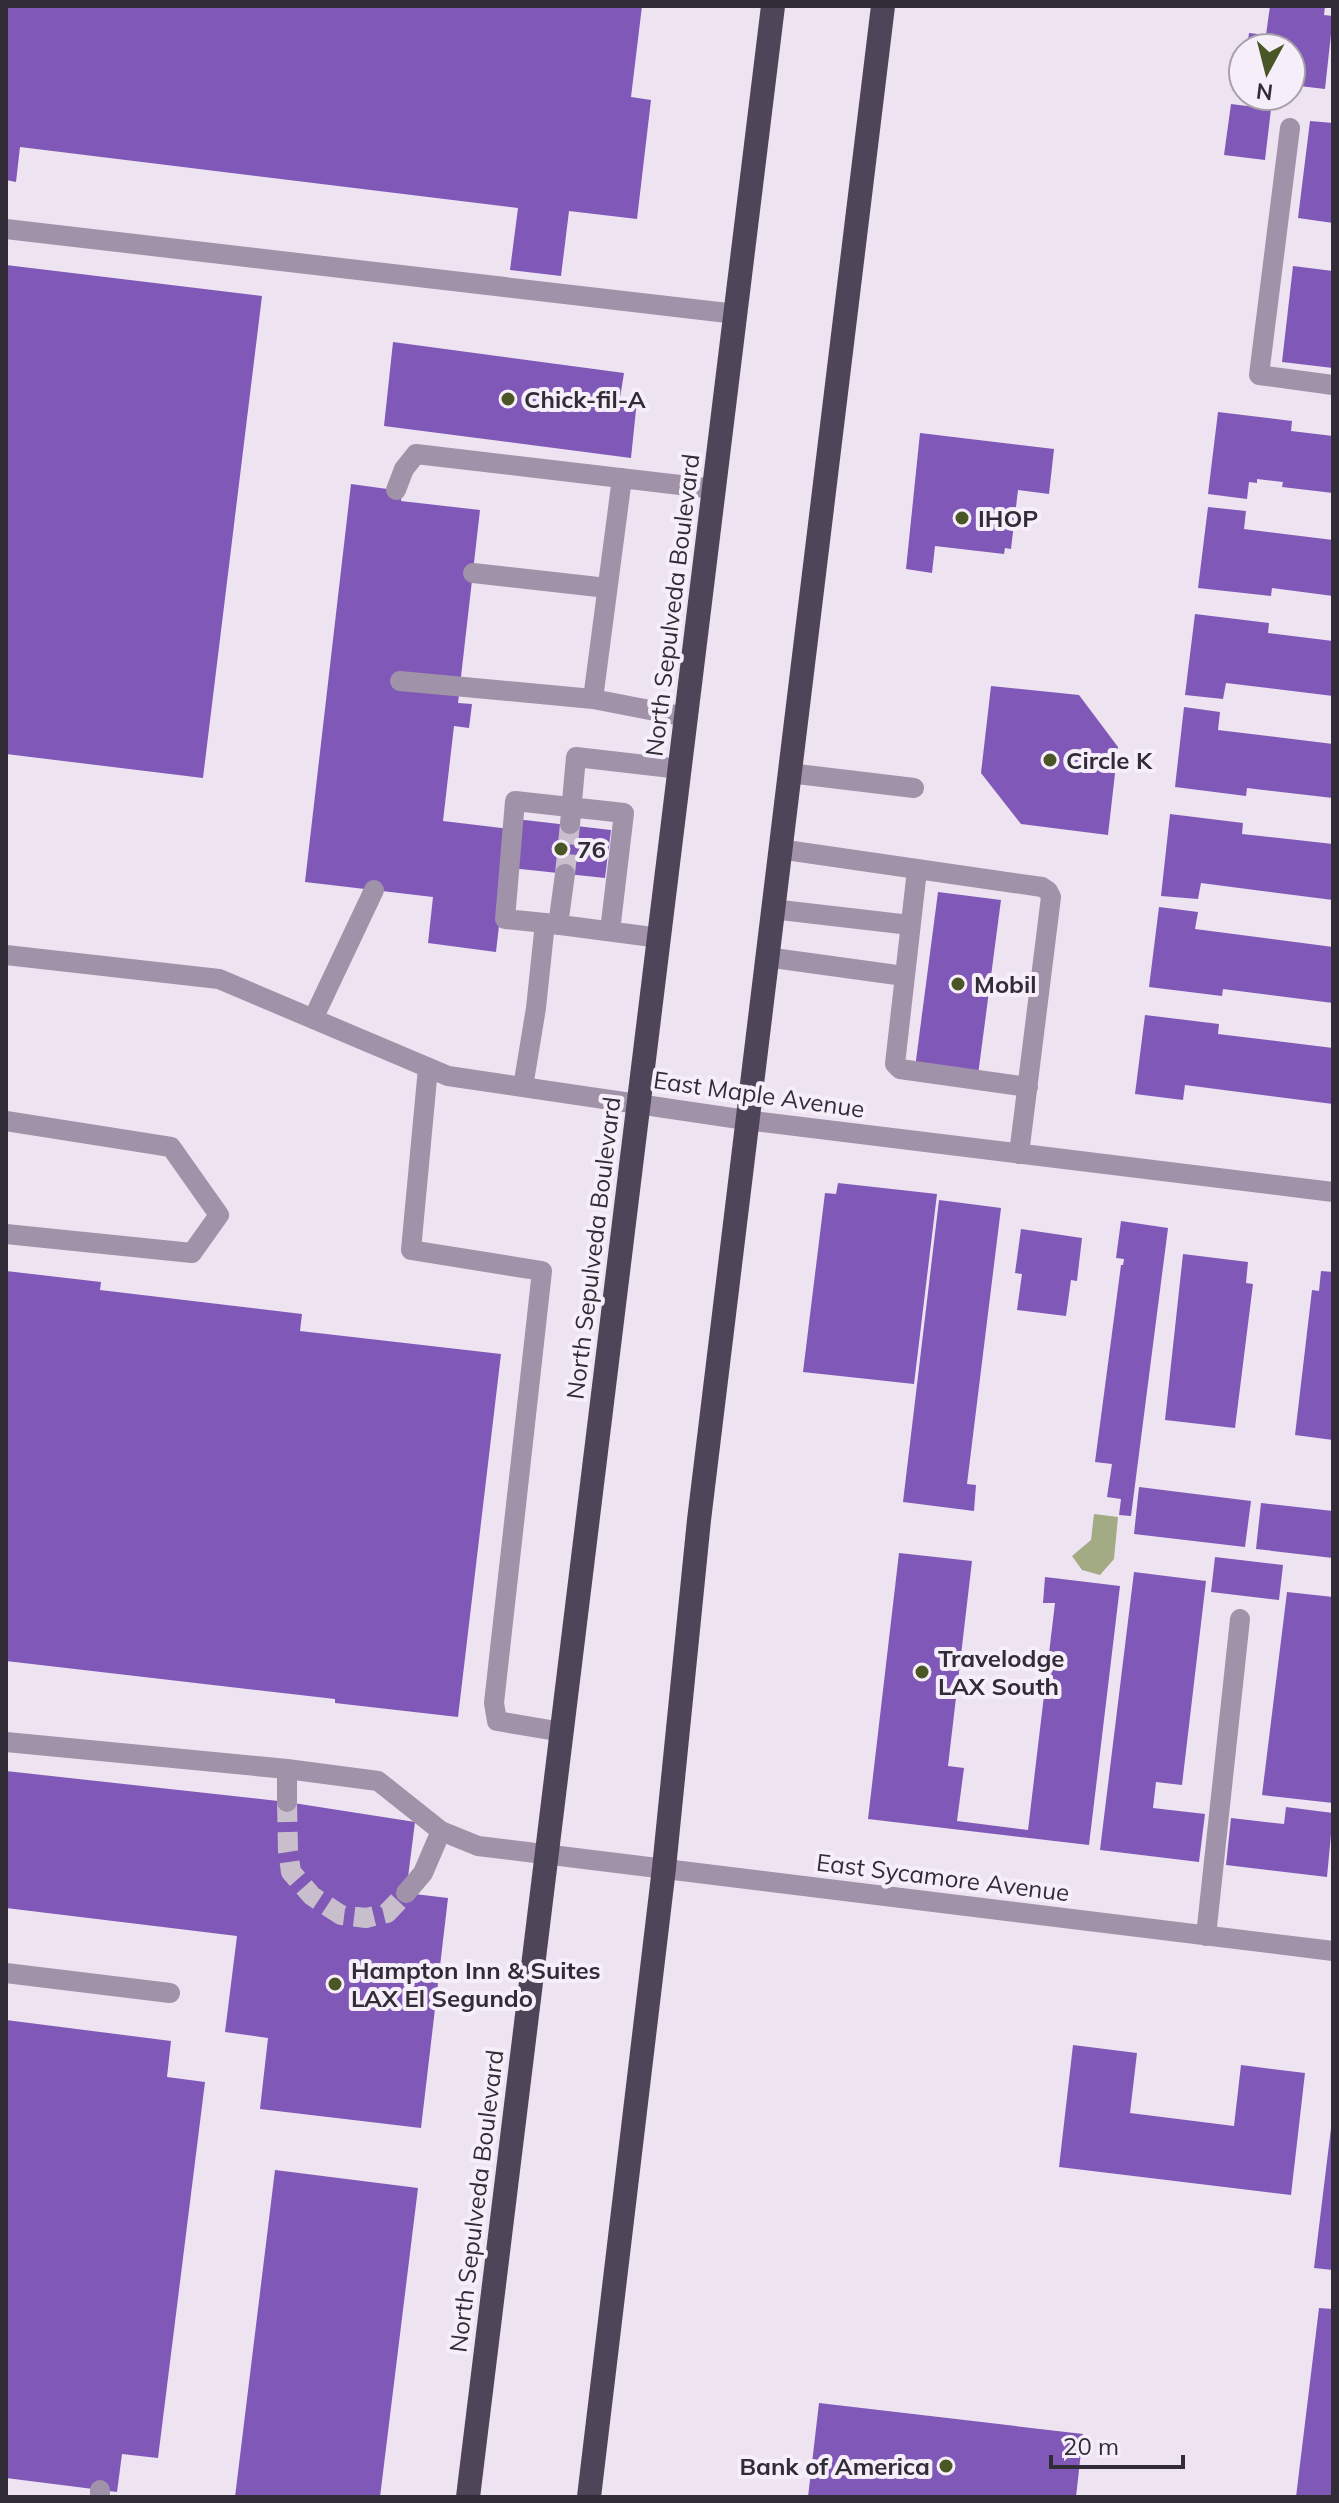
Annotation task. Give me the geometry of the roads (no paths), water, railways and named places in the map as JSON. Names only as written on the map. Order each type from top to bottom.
[{"type":"highway","name":"North Sepulveda Boulevard","points":[[468,2497],[773,6]]},
{"type":"highway","points":[[589,2497],[664,1868],[699,1520],[746,1120],[883,6]]},
{"type":"street","points":[[1290,128],[1259,375],[1333,385]]},
{"type":"street","points":[[6,229],[736,314]]},
{"type":"street","points":[[396,490],[404,469],[416,454],[714,489]]},
{"type":"street","points":[[593,699],[622,478]]},
{"type":"street","points":[[473,573],[607,588]]},
{"type":"street","points":[[400,681],[593,699],[686,717]]},
{"type":"street","points":[[571,816],[576,757],[680,769]]},
{"type":"street","points":[[789,773],[914,788]]},
{"type":"street","points":[[610,931],[624,813],[571,816],[515,801],[505,919],[660,938]]},
{"type":"street","points":[[779,849],[1042,887],[1048,891],[1051,897],[1019,1154]]},
{"type":"street","points":[[917,870],[894,1058],[900,1069],[1028,1087]]},
{"type":"street","points":[[523,1087],[552,924],[565,874]]},
{"type":"street","points":[[313,1019],[374,890]]},
{"type":"street","points":[[772,909],[910,925]]},
{"type":"street","name":"East Maple Avenue","points":[[6,955],[219,979],[448,1076],[746,1120],[1333,1192]]},
{"type":"street","points":[[766,957],[904,976]]},
{"type":"street","points":[[428,1068],[411,1250],[542,1271],[494,1703],[497,1721],[562,1732]]},
{"type":"street","points":[[6,1121],[171,1147],[219,1215],[192,1253],[6,1234]]},
{"type":"street","points":[[1206,1936],[1240,1619]]},
{"type":"street","name":"East Sycamore Avenue","points":[[6,1742],[287,1769],[378,1781],[441,1831],[478,1846],[1333,1951]]},
{"type":"street","points":[[287,1769],[287,1802]]},
{"type":"street","points":[[406,1893],[423,1873],[441,1831]]},
{"type":"street","points":[[6,1973],[170,1993]]},
{"type":"tunnel","points":[[565,874],[570,824]]},
{"type":"tunnel","points":[[287,1802],[291,1872],[312,1896],[341,1915],[366,1918],[387,1913],[406,1893]]},
{"type":"place","name":"Chick-fil-A","points":[[508,399]]},
{"type":"place","name":"IHOP","points":[[962,518]]},
{"type":"place","name":"Circle K","points":[[1050,760]]},
{"type":"place","name":"76","points":[[561,849]]},
{"type":"place","name":"Mobil","points":[[958,984]]},
{"type":"place","name":"Travelodge LAX South","points":[[922,1672]]},
{"type":"place","name":"Hampton Inn & Suites LAX El Segundo","points":[[335,1984]]},
{"type":"place","name":"Bank of America","points":[[946,2466]]}]
